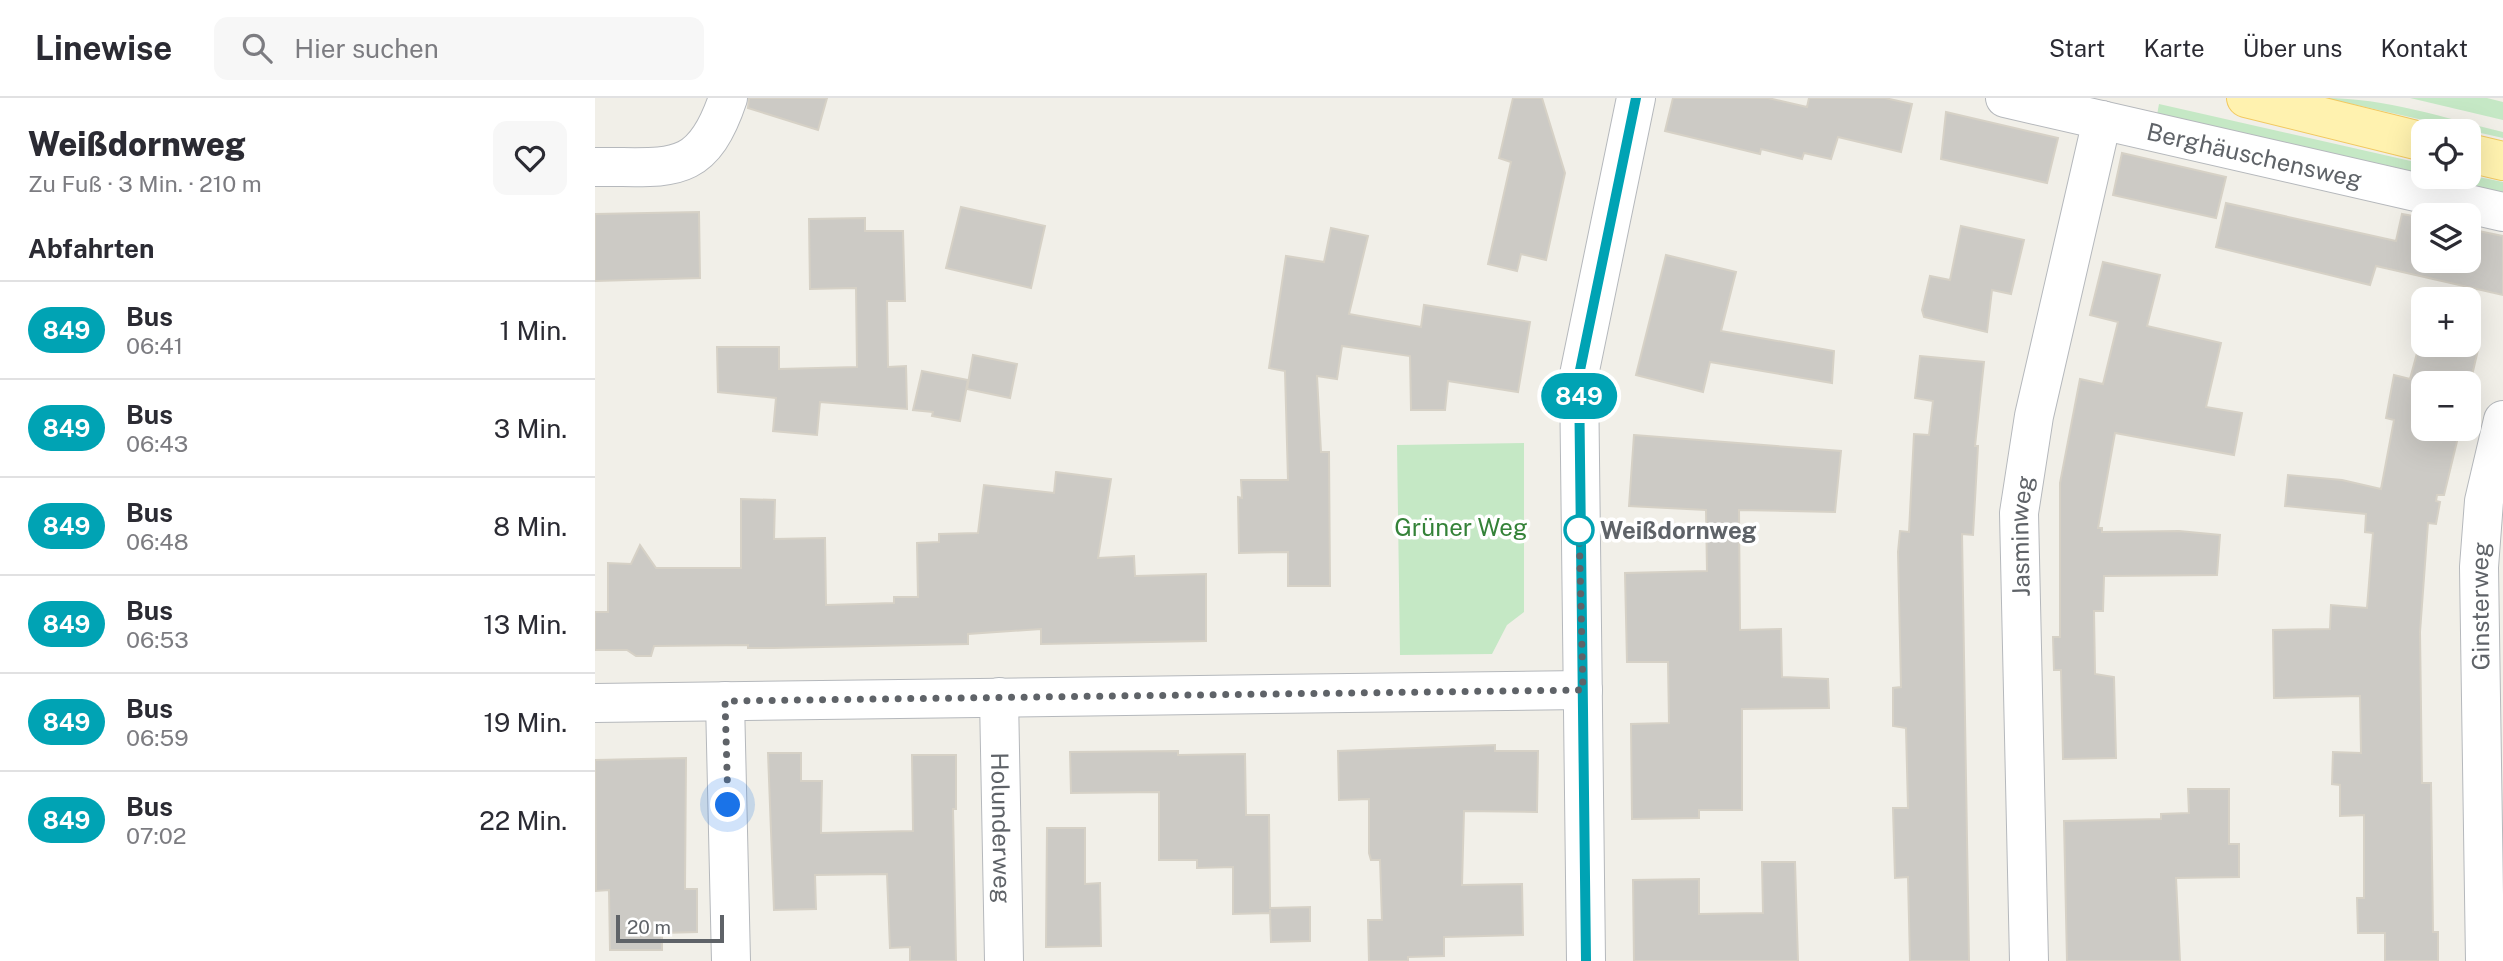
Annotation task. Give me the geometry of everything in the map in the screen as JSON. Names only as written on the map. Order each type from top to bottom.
[{"type":"main road","points":[[2246,98],[2411,139]]},
{"type":"main road","points":[[2481,156],[2503,161]]},
{"type":"street","points":[[595,167],[662,166],[695,156],[710,142],[718,128],[728,98]]},
{"type":"street","points":[[1586,961],[1579,375],[1636,98]]},
{"type":"street","name":"Berghäuschensweg","points":[[2005,98],[2503,212]]},
{"type":"street","name":"Jasminweg","points":[[2029,961],[2019,513],[2034,416],[2102,120]]},
{"type":"street","name":"Ginsterweg","points":[[2485,961],[2479,567],[2484,501],[2503,420]]},
{"type":"street","points":[[595,704],[1583,690]]},
{"type":"street","name":"Holunderweg","points":[[999,697],[1004,961]]},
{"type":"street","points":[[725,701],[731,961]]},
{"type":"green space","points":[[2325,98],[2370,101],[2450,119],[2418,119]]},
{"type":"green space","points":[[2410,98],[2487,98],[2503,102],[2503,120]]},
{"type":"green space","points":[[2159,104],[2411,161],[2411,173],[2157,115]]},
{"type":"green space","points":[[2481,127],[2503,132],[2503,138],[2481,133]]},
{"type":"green space","points":[[2481,177],[2503,182],[2503,195],[2478,189],[2481,189]]},
{"type":"green space","name":"Grüner Weg","points":[[1524,443],[1524,612],[1507,625],[1492,654],[1400,655],[1397,445]]},
{"type":"building","points":[[749,98],[827,98],[818,130],[748,108]]},
{"type":"building","points":[[1513,98],[1542,98],[1565,173],[1546,260],[1521,254],[1517,271],[1488,264],[1511,162],[1499,158]]},
{"type":"building","points":[[1673,98],[1768,98],[1807,107],[1809,98],[1885,98],[1912,104],[1901,152],[1838,137],[1831,159],[1804,153],[1802,159],[1761,149],[1760,154],[1665,131]]},
{"type":"building","points":[[1946,112],[2058,138],[2047,183],[1941,159]]},
{"type":"building","points":[[2122,153],[2226,177],[2216,218],[2113,195]]},
{"type":"building","points":[[2226,203],[2396,241],[2402,214],[2411,216],[2411,273],[2481,273],[2481,231],[2503,236],[2503,295],[2481,290],[2481,287],[2468,287],[2376,266],[2370,285],[2216,247]]},
{"type":"building","points":[[961,207],[1045,226],[1031,288],[946,268]]},
{"type":"building","points":[[699,212],[700,278],[595,281],[595,214]]},
{"type":"building","points":[[865,218],[865,231],[903,231],[905,301],[887,301],[888,367],[906,366],[907,409],[820,402],[817,435],[773,431],[776,398],[718,392],[717,347],[779,347],[779,369],[857,367],[856,288],[810,289],[809,219]]},
{"type":"building","points":[[1961,226],[2024,240],[2011,294],[1992,290],[1987,332],[1924,317],[1922,310],[1930,276],[1950,280]]},
{"type":"building","points":[[1331,228],[1368,236],[1349,314],[1421,327],[1424,305],[1530,322],[1518,392],[1448,381],[1445,410],[1411,410],[1410,356],[1342,346],[1337,379],[1317,376],[1321,452],[1329,452],[1330,586],[1288,586],[1288,552],[1239,553],[1238,497],[1242,498],[1241,480],[1288,480],[1285,371],[1269,368],[1286,256],[1324,262]]},
{"type":"building","points":[[1666,255],[1736,272],[1721,331],[1834,351],[1832,383],[1710,362],[1703,392],[1636,375]]},
{"type":"building","points":[[2103,262],[2160,275],[2147,326],[2221,343],[2206,407],[2242,413],[2234,455],[2115,433],[2098,528],[2102,528],[2102,532],[2179,531],[2220,535],[2217,575],[2104,576],[2103,611],[2094,611],[2095,674],[2114,677],[2116,758],[2063,759],[2061,670],[2054,670],[2053,637],[2060,637],[2060,483],[2080,379],[2103,384],[2118,322],[2090,315]]},
{"type":"building","points":[[973,355],[1017,364],[1010,398],[967,389]]},
{"type":"building","points":[[1920,356],[1984,362],[1975,446],[1978,446],[1973,535],[1962,534],[1969,961],[1910,961],[1908,877],[1895,878],[1893,808],[1908,808],[1906,728],[1893,726],[1893,688],[1901,687],[1898,552],[1900,531],[1909,532],[1914,434],[1929,435],[1933,401],[1915,398]]},
{"type":"building","points":[[2416,357],[2476,357],[2473,371],[2412,371]]},
{"type":"building","points":[[922,371],[968,380],[960,421],[932,416],[933,412],[913,410]]},
{"type":"building","points":[[2394,375],[2410,379],[2411,375],[2411,441],[2457,441],[2444,495],[2437,495],[2436,501],[2440,502],[2436,524],[2428,523],[2420,632],[2422,783],[2431,783],[2433,932],[2438,932],[2438,961],[2385,961],[2385,933],[2358,933],[2357,898],[2364,898],[2364,815],[2340,816],[2340,785],[2332,784],[2333,752],[2361,753],[2360,696],[2274,698],[2273,630],[2330,629],[2331,605],[2367,608],[2373,533],[2365,532],[2366,514],[2285,506],[2288,475],[2342,480],[2381,489],[2394,420],[2386,418]]},
{"type":"building","points":[[1634,435],[1841,451],[1835,512],[1739,510],[1740,630],[1781,629],[1782,677],[1828,679],[1829,708],[1742,709],[1742,810],[1699,810],[1699,818],[1632,819],[1631,724],[1669,723],[1668,662],[1627,662],[1625,573],[1707,571],[1706,510],[1629,506]]},
{"type":"building","points":[[1056,472],[1111,479],[1098,558],[1134,556],[1135,576],[1206,574],[1206,641],[1041,644],[1041,629],[968,634],[968,644],[774,648],[748,648],[748,645],[654,646],[651,656],[636,656],[627,650],[595,650],[595,612],[608,612],[608,563],[631,564],[640,545],[656,568],[741,568],[741,499],[775,500],[774,539],[825,538],[826,605],[894,603],[894,597],[918,597],[917,543],[939,542],[939,534],[978,533],[984,485],[1054,493]]},
{"type":"building","points":[[1495,745],[1495,751],[1538,751],[1537,812],[1464,811],[1462,885],[1522,884],[1523,935],[1444,937],[1444,956],[1408,957],[1408,961],[1369,961],[1368,920],[1382,920],[1380,860],[1371,860],[1369,853],[1369,799],[1339,800],[1338,751]]},
{"type":"building","points":[[1178,751],[1178,755],[1245,754],[1246,815],[1269,815],[1270,908],[1310,907],[1310,941],[1271,942],[1270,910],[1270,913],[1233,914],[1233,867],[1197,868],[1197,860],[1159,860],[1159,792],[1071,793],[1070,752]]},
{"type":"building","points":[[768,753],[801,753],[801,781],[822,781],[821,833],[913,831],[912,755],[956,755],[956,809],[953,809],[956,961],[910,961],[910,947],[890,948],[887,874],[815,875],[816,909],[774,910]]},
{"type":"building","points":[[686,758],[685,889],[697,889],[697,932],[662,933],[662,950],[610,950],[609,890],[596,891],[595,760]]},
{"type":"building","points":[[2188,789],[2229,789],[2229,844],[2239,844],[2239,877],[2176,878],[2180,961],[2067,961],[2064,821],[2161,819],[2161,814],[2189,813]]},
{"type":"building","points":[[1047,828],[1085,828],[1085,884],[1100,883],[1101,946],[1046,947]]},
{"type":"building","points":[[1762,862],[1795,862],[1798,961],[1634,961],[1633,880],[1699,879],[1699,914],[1763,913]]},
{"type":"bus line","name":"849","points":[[1586,961],[1583,690],[1578,545],[1579,375],[1636,98]]},
{"type":"place","name":"Weißdornweg","points":[[1579,530]]},
{"type":"route","points":[[728,805],[725,701],[1583,690],[1579,522],[1579,530]]}]
